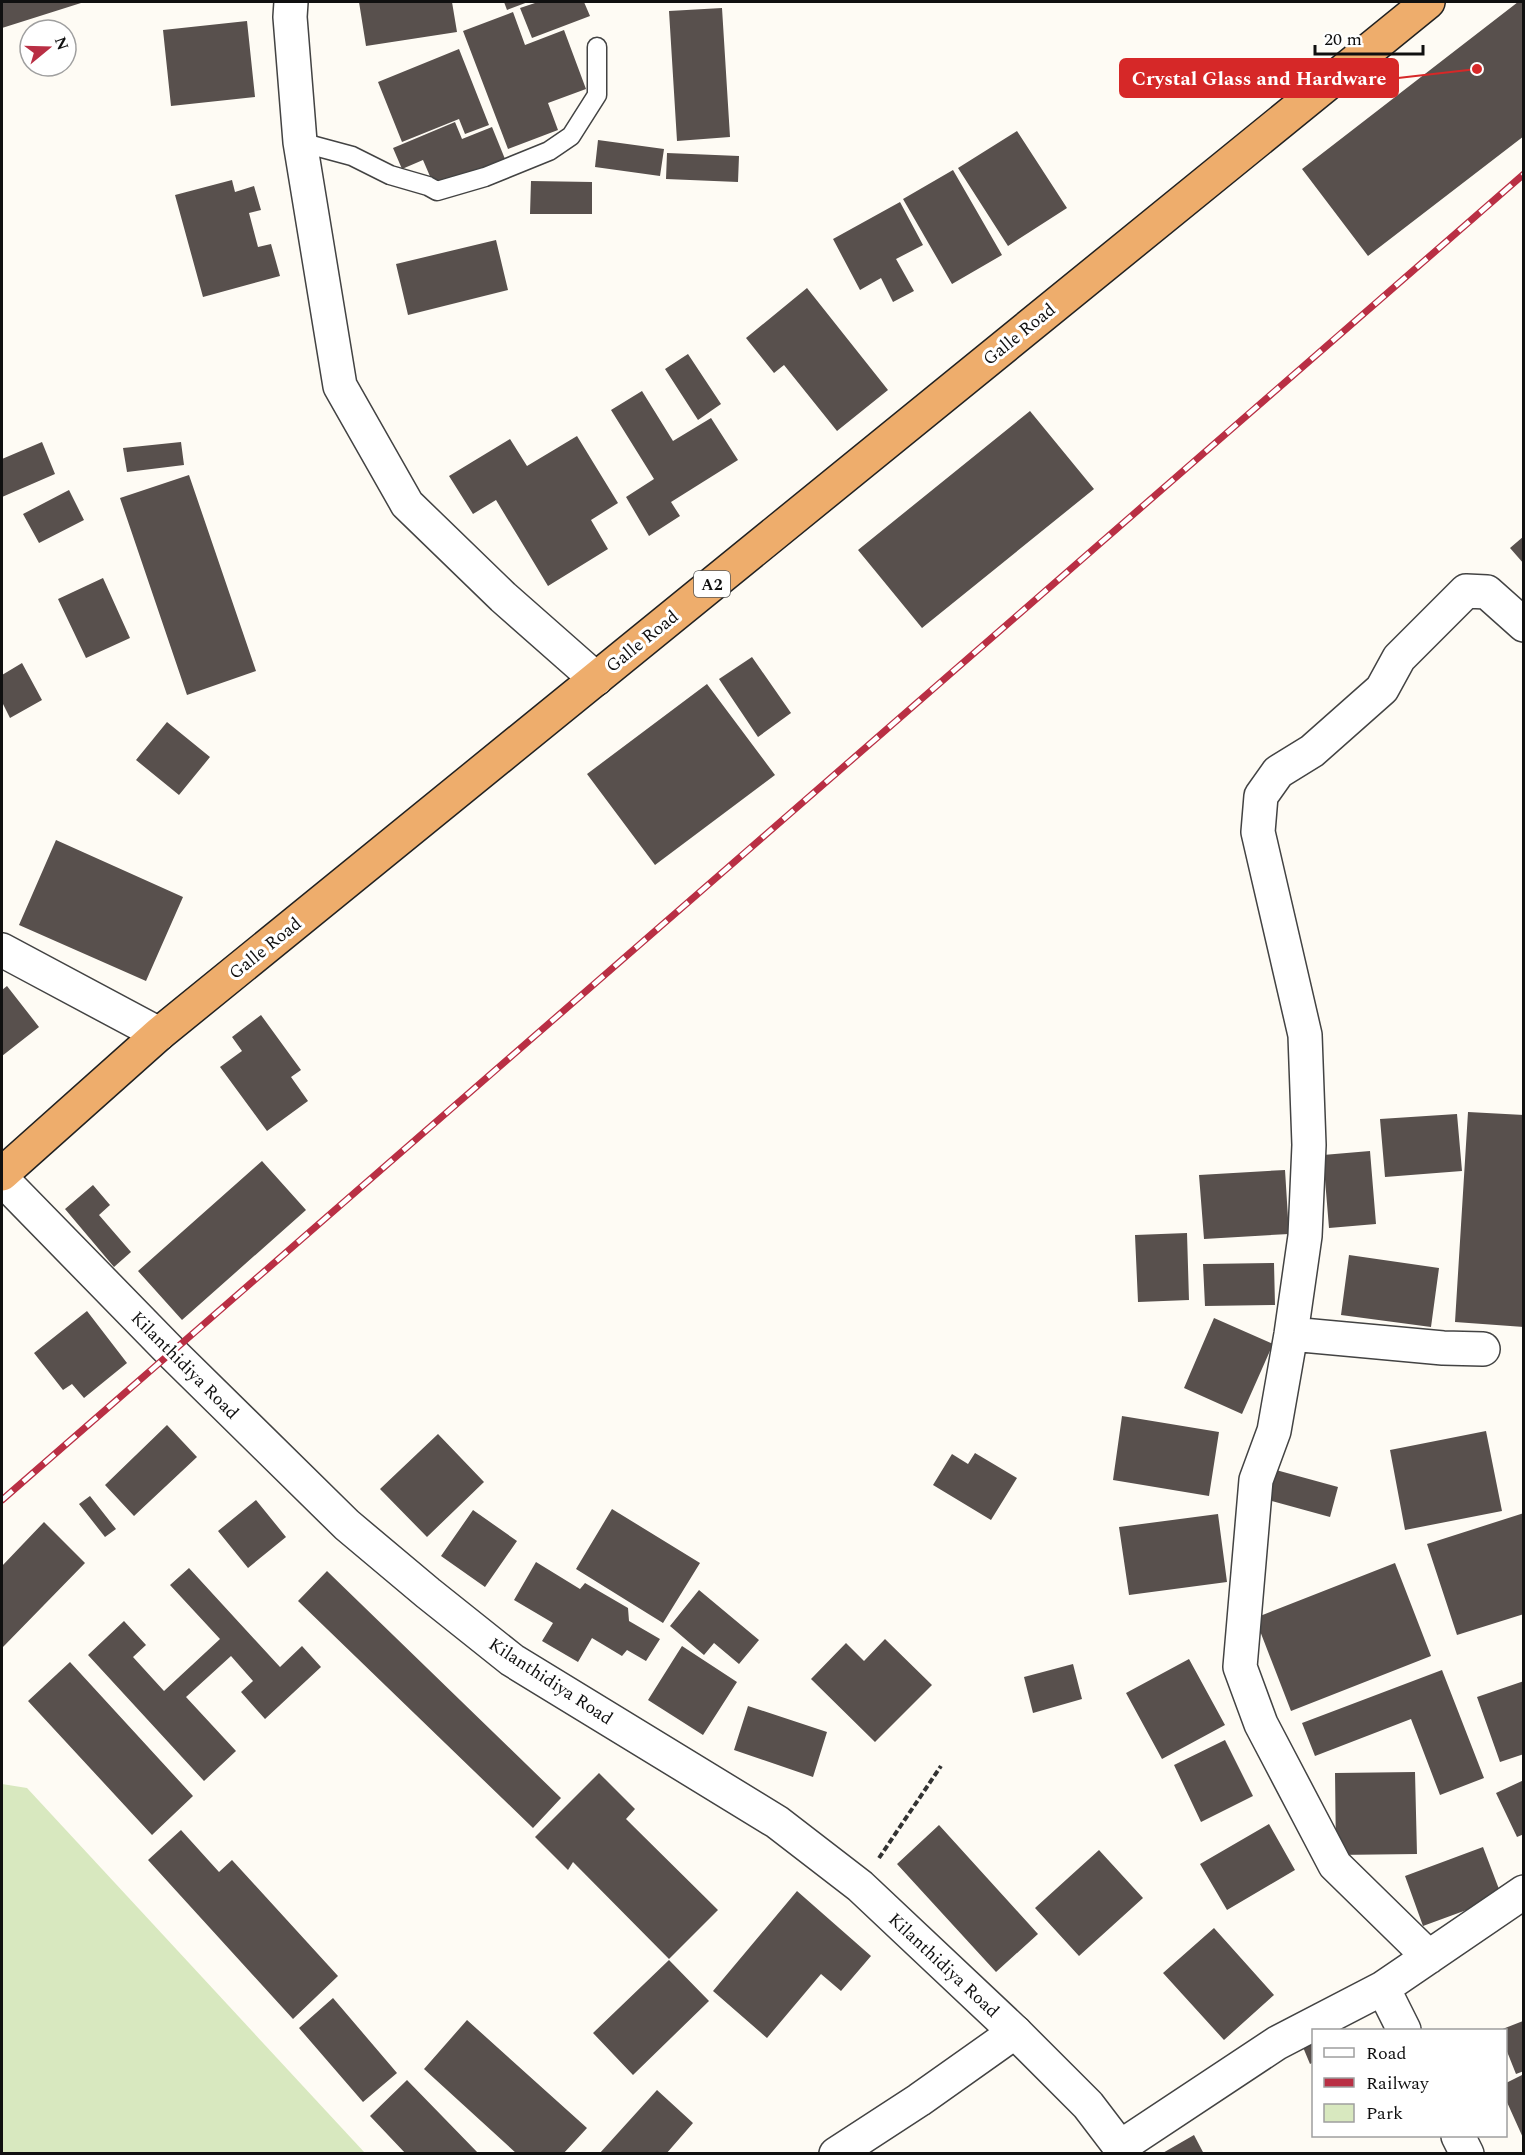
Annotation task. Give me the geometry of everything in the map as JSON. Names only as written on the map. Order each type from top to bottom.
[{"type":"highway","name":"Galle Road","points":[[2,1176],[159,1034],[1428,2]]},
{"type":"street","points":[[291,2],[290,17],[300,142],[340,386],[407,504],[503,597],[596,679]]},
{"type":"street","points":[[1429,1957],[1335,1864],[1261,1724],[1240,1667],[1256,1479],[1274,1431],[1291,1334],[1306,1224],[1309,1145],[1305,1035],[1258,832],[1262,796],[1278,772],[1312,751],[1382,689],[1399,658],[1466,591],[1487,592],[1524,625]]},
{"type":"street","points":[[2,950],[159,1034]]},
{"type":"street","name":"Kilanthidiya Road","points":[[2,1176],[171,1352],[347,1525],[512,1660],[777,1822],[860,1886],[1015,2032],[1088,2105],[1122,2150]]},
{"type":"street","points":[[1291,1334],[1443,1348],[1483,1349]]},
{"type":"street","points":[[1122,2150],[1277,2043],[1383,1988],[1524,1892]]},
{"type":"street","points":[[1383,1988],[1403,2029]]},
{"type":"street","points":[[836,2154],[919,2100],[1015,2032]]},
{"type":"street","points":[[1458,2137],[1467,2154]]},
{"type":"lane","points":[[300,142],[352,156],[390,175],[428,186],[437,191],[485,177],[549,151],[570,136],[597,95],[597,47]]},
{"type":"path","points":[[860,1886],[941,1766]]},
{"type":"green space","points":[[2,1784],[27,1788],[365,2153],[2,2153]]},
{"type":"building","points":[[2,2],[81,3],[34,18],[18,18],[18,23],[2,28]]},
{"type":"building","points":[[359,2],[452,2],[457,32],[366,46]]},
{"type":"building","points":[[504,2],[528,2],[507,10]]},
{"type":"building","points":[[538,2],[584,2],[590,16],[532,38],[520,8]]},
{"type":"building","points":[[1518,2],[1524,2],[1524,136],[1368,256],[1302,169]]},
{"type":"building","points":[[722,8],[730,137],[677,141],[669,11]]},
{"type":"building","points":[[513,12],[525,45],[564,30],[586,89],[548,103],[558,130],[508,149],[463,31]]},
{"type":"building","points":[[247,21],[255,97],[171,106],[163,30]]},
{"type":"building","points":[[459,49],[489,125],[465,134],[459,119],[402,142],[378,82]]},
{"type":"building","points":[[455,122],[462,139],[492,127],[505,159],[435,188],[423,160],[402,169],[393,148]]},
{"type":"building","points":[[1017,131],[1067,208],[1008,246],[958,168]]},
{"type":"building","points":[[598,140],[664,149],[660,176],[595,167]]},
{"type":"building","points":[[667,153],[739,156],[738,182],[666,179]]},
{"type":"building","points":[[953,170],[1002,255],[952,284],[903,199]]},
{"type":"building","points":[[232,180],[235,192],[254,186],[261,210],[249,213],[258,247],[271,244],[280,276],[203,297],[175,195]]},
{"type":"building","points":[[531,181],[592,182],[592,214],[530,214]]},
{"type":"building","points":[[900,202],[923,245],[896,259],[914,291],[893,302],[881,278],[860,290],[833,239]]},
{"type":"building","points":[[496,240],[508,290],[408,315],[396,264]]},
{"type":"building","points":[[807,288],[888,390],[837,431],[784,365],[774,373],[746,338]]},
{"type":"building","points":[[688,354],[721,404],[698,420],[665,369]]},
{"type":"building","points":[[642,391],[673,441],[711,418],[738,460],[671,502],[680,516],[649,536],[626,497],[654,479],[611,410]]},
{"type":"building","points":[[1030,411],[1094,489],[922,628],[858,550]]},
{"type":"building","points":[[577,436],[618,503],[591,520],[608,549],[548,586],[496,500],[473,514],[449,476],[510,439],[527,466]]},
{"type":"building","points":[[42,442],[55,474],[2,497],[2,459]]},
{"type":"building","points":[[181,442],[184,465],[127,472],[123,448]]},
{"type":"building","points":[[189,475],[256,671],[187,695],[120,498]]},
{"type":"building","points":[[69,490],[84,520],[39,543],[23,514]]},
{"type":"building","points":[[1524,536],[1524,564],[1510,548]]},
{"type":"building","points":[[103,578],[130,638],[86,658],[58,599]]},
{"type":"building","points":[[752,657],[791,713],[758,737],[719,679]]},
{"type":"building","points":[[22,663],[42,700],[10,718],[2,702],[2,675]]},
{"type":"building","points":[[707,684],[775,775],[655,865],[587,774]]},
{"type":"building","points":[[167,722],[210,757],[179,795],[136,760]]},
{"type":"building","points":[[56,840],[183,897],[146,981],[19,925]]},
{"type":"building","points":[[7,986],[39,1027],[2,1056],[2,990]]},
{"type":"building","points":[[261,1015],[301,1070],[291,1077],[308,1101],[267,1131],[220,1067],[242,1051],[232,1037]]},
{"type":"building","points":[[1468,1112],[1524,1115],[1524,1327],[1455,1322]]},
{"type":"building","points":[[1457,1114],[1462,1171],[1385,1177],[1380,1119]]},
{"type":"building","points":[[1370,1151],[1376,1224],[1329,1228],[1323,1155]]},
{"type":"building","points":[[262,1161],[306,1210],[182,1320],[138,1271]]},
{"type":"building","points":[[1285,1170],[1289,1234],[1204,1239],[1199,1175]]},
{"type":"building","points":[[93,1185],[110,1205],[99,1215],[131,1252],[114,1267],[65,1209]]},
{"type":"building","points":[[1187,1233],[1189,1300],[1138,1302],[1135,1235]]},
{"type":"building","points":[[1349,1255],[1439,1268],[1431,1327],[1341,1315]]},
{"type":"building","points":[[1274,1263],[1275,1305],[1205,1306],[1203,1264]]},
{"type":"building","points":[[87,1311],[127,1363],[84,1398],[72,1384],[63,1390],[34,1353]]},
{"type":"building","points":[[1214,1318],[1273,1344],[1242,1414],[1184,1388]]},
{"type":"building","points":[[1122,1416],[1219,1432],[1209,1496],[1113,1480]]},
{"type":"building","points":[[167,1425],[197,1457],[134,1516],[105,1485]]},
{"type":"building","points":[[1486,1431],[1502,1511],[1405,1530],[1390,1450]]},
{"type":"building","points":[[438,1434],[484,1482],[427,1537],[380,1489]]},
{"type":"building","points":[[975,1453],[1017,1478],[991,1520],[933,1485],[952,1454],[968,1464]]},
{"type":"building","points":[[1276,1470],[1338,1487],[1330,1517],[1268,1500]]},
{"type":"building","points":[[90,1496],[116,1529],[105,1537],[79,1504]]},
{"type":"building","points":[[256,1500],[286,1537],[248,1568],[218,1531]]},
{"type":"building","points":[[612,1509],[700,1563],[663,1623],[576,1569]]},
{"type":"building","points":[[473,1510],[517,1541],[485,1587],[441,1556]]},
{"type":"building","points":[[1524,1513],[1524,1614],[1457,1635],[1427,1544]]},
{"type":"building","points":[[1218,1514],[1227,1582],[1129,1595],[1119,1527]]},
{"type":"building","points":[[44,1522],[85,1563],[2,1648],[2,1566]]},
{"type":"building","points":[[536,1562],[580,1589],[585,1583],[628,1608],[629,1621],[660,1639],[646,1661],[627,1650],[622,1656],[592,1638],[578,1662],[542,1641],[553,1623],[514,1600]]},
{"type":"building","points":[[1395,1563],[1431,1656],[1291,1711],[1255,1618]]},
{"type":"building","points":[[189,1568],[280,1667],[302,1646],[321,1667],[265,1719],[241,1692],[253,1681],[231,1656],[186,1697],[236,1751],[204,1781],[88,1655],[124,1621],[146,1645],[133,1657],[164,1691],[220,1639],[170,1585]]},
{"type":"building","points":[[327,1571],[561,1798],[533,1828],[298,1601]]},
{"type":"building","points":[[699,1590],[759,1640],[739,1664],[714,1643],[704,1655],[670,1626]]},
{"type":"building","points":[[885,1639],[932,1685],[875,1742],[811,1679],[846,1643],[864,1661]]},
{"type":"building","points":[[682,1646],[737,1682],[703,1735],[648,1700]]},
{"type":"building","points":[[1189,1659],[1225,1725],[1162,1759],[1126,1693]]},
{"type":"building","points":[[70,1662],[193,1796],[152,1835],[28,1701]]},
{"type":"building","points":[[1073,1664],[1082,1699],[1033,1713],[1024,1677]]},
{"type":"building","points":[[1442,1670],[1484,1778],[1440,1795],[1411,1719],[1315,1756],[1302,1723]]},
{"type":"building","points":[[1524,1681],[1524,1754],[1500,1762],[1477,1697]]},
{"type":"building","points":[[748,1706],[827,1732],[813,1777],[734,1750]]},
{"type":"building","points":[[1225,1740],[1253,1796],[1201,1822],[1174,1765]]},
{"type":"building","points":[[1415,1772],[1417,1854],[1336,1855],[1335,1773]]},
{"type":"building","points":[[599,1773],[635,1809],[626,1819],[718,1910],[669,1959],[573,1862],[568,1870],[535,1837]]},
{"type":"building","points":[[1524,1780],[1524,1834],[1517,1837],[1496,1793]]},
{"type":"building","points":[[1269,1824],[1295,1870],[1227,1910],[1200,1864]]},
{"type":"building","points":[[939,1825],[1038,1934],[996,1972],[897,1864]]},
{"type":"building","points":[[181,1830],[219,1872],[232,1860],[338,1976],[293,2019],[148,1860]]},
{"type":"building","points":[[1483,1847],[1502,1897],[1423,1926],[1405,1876]]},
{"type":"building","points":[[1099,1850],[1143,1898],[1079,1956],[1035,1908]]},
{"type":"building","points":[[797,1891],[871,1956],[841,1991],[821,1974],[767,2038],[713,1991]]},
{"type":"building","points":[[1214,1928],[1274,1995],[1224,2040],[1163,1973]]},
{"type":"building","points":[[669,1960],[709,2001],[633,2075],[593,2033]]},
{"type":"building","points":[[333,1998],[397,2073],[363,2102],[299,2028]]},
{"type":"building","points":[[467,2020],[587,2128],[563,2154],[517,2154],[424,2069]]},
{"type":"building","points":[[1523,2021],[1524,2071],[1516,2074],[1507,2052],[1507,2029],[1503,2029]]},
{"type":"building","points":[[1312,2036],[1312,2063],[1310,2064],[1300,2040]]},
{"type":"building","points":[[1524,2074],[1524,2140],[1507,2102],[1507,2082]]},
{"type":"building","points":[[407,2080],[479,2154],[406,2154],[370,2116]]},
{"type":"building","points":[[657,2090],[693,2123],[666,2154],[599,2154]]},
{"type":"building","points":[[1194,2135],[1204,2154],[1161,2154]]},
{"type":"railway","points":[[2,1500],[1524,174]]},
{"type":"place","name":"Crystal Glass and Hardware","points":[[1477,69]]}]
